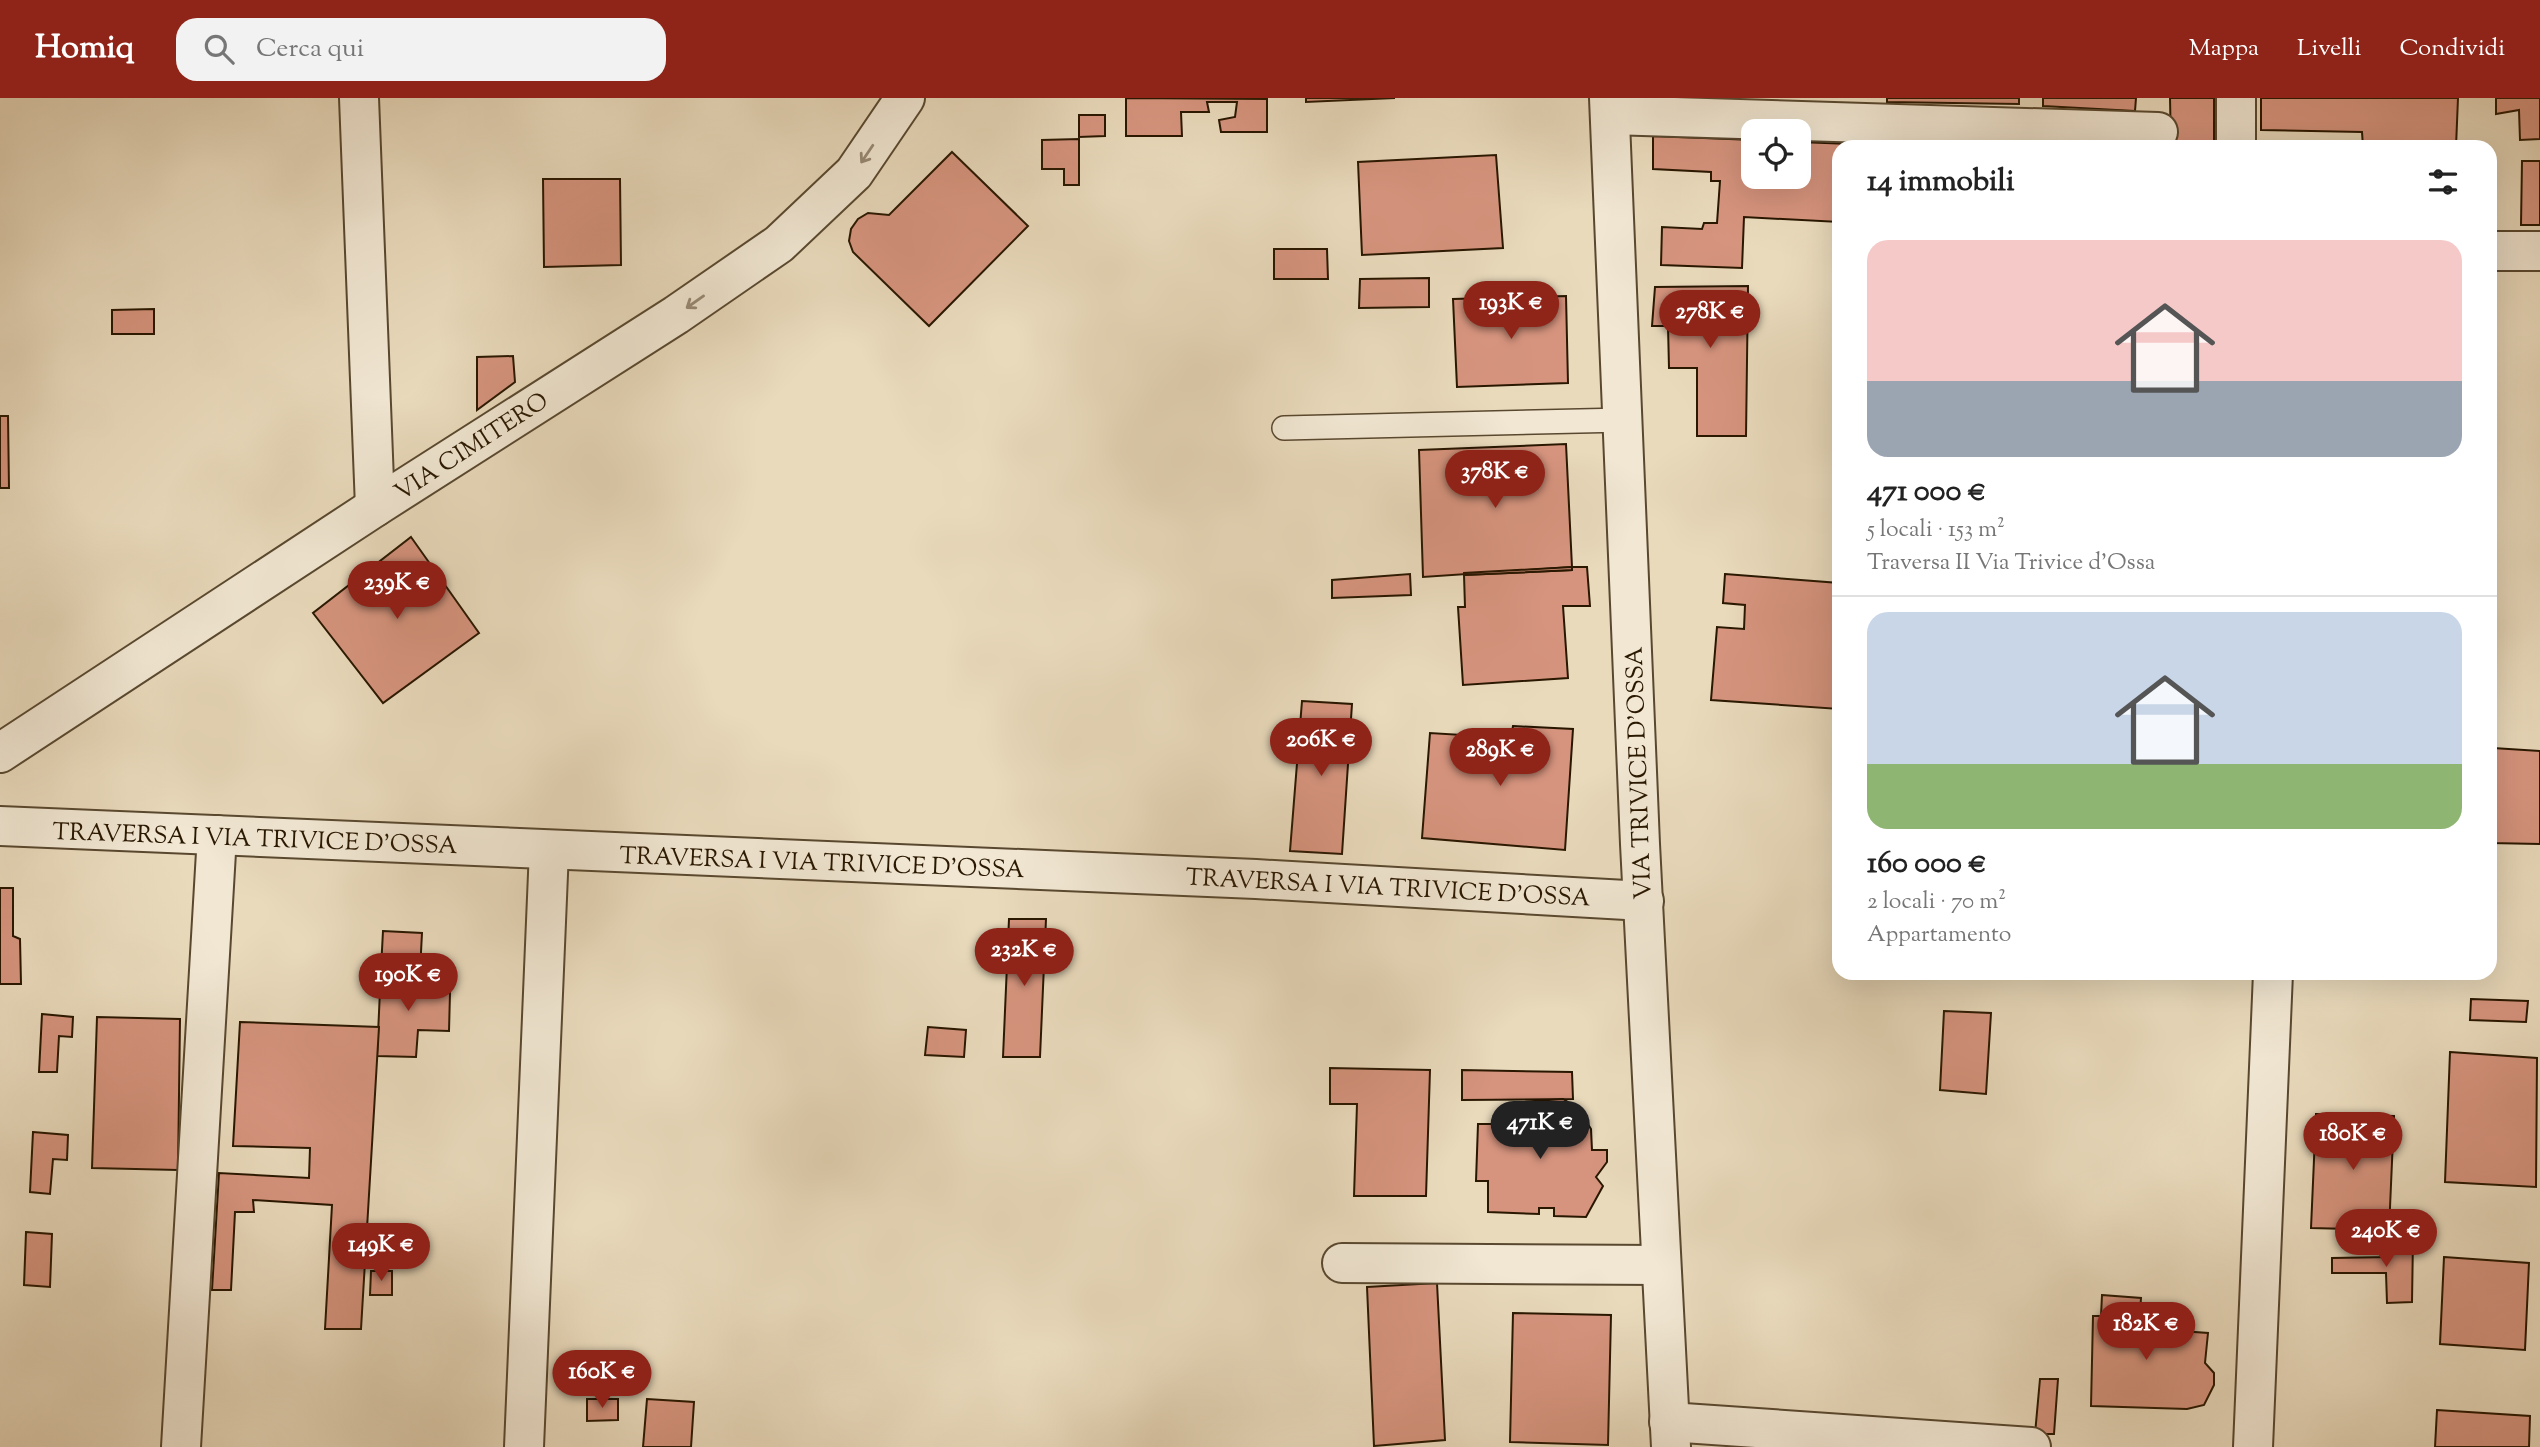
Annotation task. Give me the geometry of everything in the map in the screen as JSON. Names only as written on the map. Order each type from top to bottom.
[{"type":"street","points":[[359,98],[375,507]]},
{"type":"street","name":"VIA CIMITERO","points":[[0,753],[375,507],[676,316],[779,244],[854,173],[905,98]]},
{"type":"street","points":[[2236,98],[2236,140]]},
{"type":"street","points":[[1610,107],[2158,126]]},
{"type":"street","name":"VIA TRIVICE D'OSSA","points":[[1610,107],[1670,1435]]},
{"type":"street","points":[[2497,251],[2540,251]]},
{"type":"street","name":"TRAVERSA I VIA TRIVICE D'OSSA","points":[[0,826],[1256,879],[1644,901]]},
{"type":"street","points":[[181,1447],[217,835]]},
{"type":"street","points":[[524,1447],[549,850]]},
{"type":"street","points":[[2253,1447],[2273,980]]},
{"type":"street","points":[[1342,1262],[1661,1265]]},
{"type":"street","points":[[1670,1435],[2031,1447]]},
{"type":"lane","points":[[1284,428],[1624,420]]},
{"type":"building","points":[[1126,98],[1267,99],[1267,132],[1221,132],[1219,120],[1235,117],[1237,102],[1207,102],[1209,112],[1181,112],[1182,136],[1126,136]]},
{"type":"building","points":[[1306,98],[1395,98],[1306,102]]},
{"type":"building","points":[[1887,98],[2019,98],[2019,104],[1887,102]]},
{"type":"building","points":[[2043,98],[2136,98],[2135,111],[2043,106]]},
{"type":"building","points":[[2170,98],[2214,98],[2214,140],[2171,140]]},
{"type":"building","points":[[2261,98],[2458,98],[2456,140],[2363,140],[2362,132],[2261,130]]},
{"type":"building","points":[[2496,98],[2540,98],[2540,139],[2520,140],[2519,110],[2496,114]]},
{"type":"building","points":[[1079,115],[1105,115],[1105,136],[1079,137]]},
{"type":"building","points":[[1653,136],[1741,139],[1741,189],[1811,189],[1811,142],[1832,143],[1832,222],[1744,217],[1742,268],[1661,265],[1662,227],[1702,229],[1704,223],[1717,223],[1720,181],[1711,181],[1711,172],[1653,169]]},
{"type":"building","points":[[1079,139],[1079,185],[1064,185],[1064,169],[1042,169],[1042,140]]},
{"type":"building","points":[[952,152],[1028,226],[929,326],[853,252],[849,241],[851,229],[858,219],[868,213],[889,215]]},
{"type":"building","points":[[1496,155],[1503,248],[1362,255],[1358,162]]},
{"type":"building","points":[[2522,161],[2540,161],[2540,225],[2521,225]]},
{"type":"building","points":[[543,179],[620,179],[621,265],[544,267]]},
{"type":"building","points":[[1274,249],[1327,249],[1328,279],[1274,279]]},
{"type":"building","points":[[1429,278],[1429,307],[1359,308],[1360,279]]},
{"type":"building","points":[[1748,286],[1746,436],[1697,436],[1697,368],[1669,368],[1668,326],[1652,326],[1655,287]]},
{"type":"building","points":[[1566,296],[1568,383],[1457,387],[1453,299]]},
{"type":"building","points":[[154,309],[154,334],[112,334],[112,310]]},
{"type":"building","points":[[513,356],[515,382],[477,410],[477,357]]},
{"type":"building","points":[[0,416],[8,416],[9,488],[0,488]]},
{"type":"building","points":[[1566,444],[1572,567],[1423,577],[1419,450]]},
{"type":"building","points":[[411,537],[479,633],[383,703],[313,613]]},
{"type":"building","points":[[1572,567],[1587,567],[1590,606],[1563,606],[1568,678],[1463,685],[1458,607],[1465,607],[1464,575],[1572,570]]},
{"type":"building","points":[[1572,567],[1572,570],[1464,575],[1464,573]]},
{"type":"building","points":[[1410,574],[1411,595],[1332,598],[1332,580]]},
{"type":"building","points":[[1725,574],[1832,582],[1832,709],[1711,700],[1717,627],[1744,629],[1745,605],[1723,603]]},
{"type":"building","points":[[1302,701],[1352,704],[1342,854],[1290,851]]},
{"type":"building","points":[[1513,726],[1573,729],[1565,850],[1422,838],[1430,733],[1511,738]]},
{"type":"building","points":[[2497,748],[2540,751],[2540,844],[2497,843]]},
{"type":"building","points":[[0,888],[13,888],[13,936],[20,939],[21,984],[0,984]]},
{"type":"building","points":[[1009,919],[1046,919],[1040,1057],[1003,1057]]},
{"type":"building","points":[[383,931],[422,933],[420,971],[381,969]]},
{"type":"building","points":[[381,969],[420,971],[419,993],[450,993],[449,1031],[418,1030],[416,1057],[377,1056]]},
{"type":"building","points":[[2471,999],[2528,1001],[2526,1022],[2470,1020]]},
{"type":"building","points":[[1944,1011],[1991,1013],[1986,1094],[1940,1090]]},
{"type":"building","points":[[42,1014],[73,1017],[72,1037],[59,1036],[57,1072],[39,1072]]},
{"type":"building","points":[[97,1017],[180,1019],[178,1170],[92,1168]]},
{"type":"building","points":[[240,1022],[379,1027],[361,1329],[325,1329],[332,1205],[253,1200],[254,1212],[235,1212],[231,1290],[212,1290],[219,1173],[309,1178],[310,1148],[233,1146]]},
{"type":"building","points":[[928,1027],[966,1030],[964,1057],[925,1055]]},
{"type":"building","points":[[2450,1052],[2537,1058],[2536,1187],[2445,1182]]},
{"type":"building","points":[[1330,1068],[1430,1070],[1426,1196],[1354,1196],[1357,1104],[1330,1104]]},
{"type":"building","points":[[1462,1070],[1572,1072],[1573,1099],[1462,1100]]},
{"type":"building","points":[[1563,1099],[1578,1108],[1591,1129],[1592,1150],[1607,1150],[1607,1162],[1596,1177],[1603,1186],[1586,1217],[1554,1216],[1554,1208],[1539,1208],[1539,1214],[1488,1212],[1488,1181],[1476,1181],[1478,1124],[1500,1124],[1522,1102]]},
{"type":"building","points":[[2316,1114],[2394,1116],[2389,1230],[2311,1228]]},
{"type":"building","points":[[33,1132],[68,1135],[67,1160],[53,1159],[50,1194],[30,1192]]},
{"type":"building","points":[[26,1232],[52,1234],[50,1287],[24,1285]]},
{"type":"building","points":[[2391,1239],[2413,1239],[2412,1302],[2387,1303],[2386,1273],[2332,1273],[2332,1258],[2389,1257]]},
{"type":"building","points":[[2444,1257],[2529,1263],[2525,1350],[2440,1344]]},
{"type":"building","points":[[371,1271],[392,1271],[392,1295],[370,1295]]},
{"type":"building","points":[[1437,1283],[1445,1440],[1374,1446],[1367,1287]]},
{"type":"building","points":[[2102,1295],[2141,1298],[2139,1328],[2208,1333],[2205,1363],[2214,1373],[2214,1385],[2204,1405],[2187,1409],[2091,1406],[2093,1316],[2101,1316]]},
{"type":"building","points":[[1513,1313],[1611,1315],[1608,1445],[1510,1442]]},
{"type":"building","points":[[2040,1379],[2058,1379],[2054,1434],[2035,1434]]},
{"type":"building","points":[[587,1399],[618,1399],[618,1420],[587,1421]]},
{"type":"building","points":[[647,1399],[694,1402],[691,1447],[643,1447]]},
{"type":"building","points":[[2437,1410],[2530,1416],[2529,1447],[2435,1447]]}]
